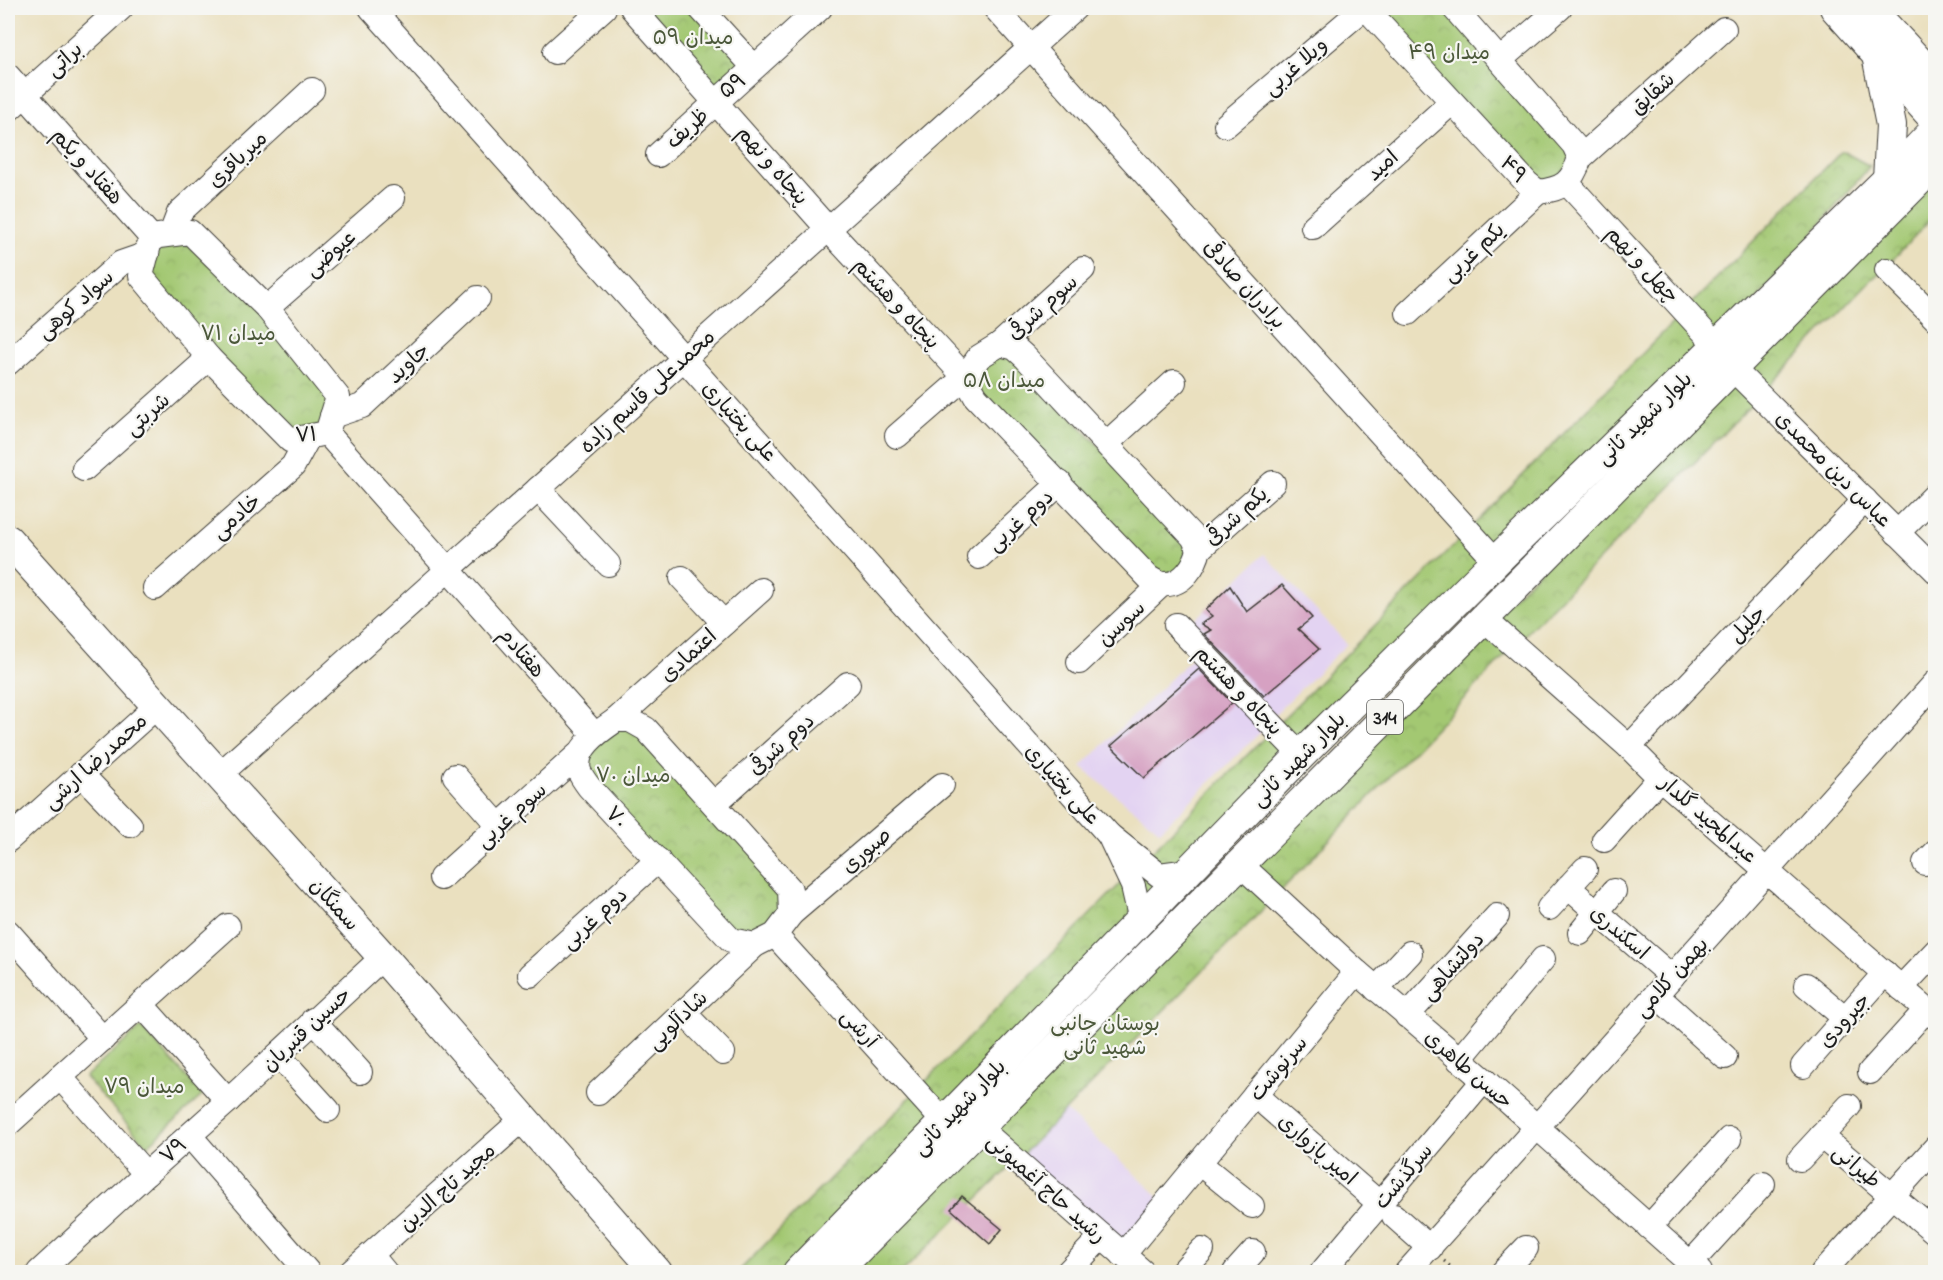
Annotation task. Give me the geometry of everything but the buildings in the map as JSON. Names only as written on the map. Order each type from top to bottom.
[{"type":"main road","points":[[1835,8],[1935,121]]},
{"type":"main road","points":[[1872,11],[1905,33],[1935,46]]},
{"type":"main road","points":[[1872,11],[1935,81]]},
{"type":"main road","points":[[1877,55],[1891,125],[1888,179]]},
{"type":"main road","name":"بلوار شهید ثانی","points":[[835,1272],[1483,618],[1935,129]]},
{"type":"main road","name":"بلوار شهید ثانی","points":[[799,1272],[1301,755],[1496,561],[1724,357],[1935,162]]},
{"type":"main road","name":"سمنگان","points":[[8,540],[383,957],[657,1272]]},
{"type":"main road","points":[[1217,842],[1240,864]]},
{"type":"street","name":"براتی","points":[[16,103],[121,8]]},
{"type":"street","name":"علی بختیاری","points":[[371,8],[1109,835]]},
{"type":"street","points":[[555,52],[604,8]]},
{"type":"street","name":"۵۹","points":[[632,8],[717,101],[754,67],[700,8]]},
{"type":"street","points":[[754,67],[820,8]]},
{"type":"street","name":"برادران صادقی","points":[[995,8],[1496,561]]},
{"type":"street","name":"محمدعلی قاسم زاده","points":[[219,775],[1075,8]]},
{"type":"street","name":"۴۹","points":[[1366,8],[1527,183],[1538,192],[1553,190],[1568,183]]},
{"type":"street","name":"ویلا غربی","points":[[1226,125],[1366,8]]},
{"type":"street","points":[[1454,8],[1574,145],[1580,158],[1568,183]]},
{"type":"street","points":[[1500,60],[1560,8]]},
{"type":"street","name":"شقایق","points":[[1580,158],[1724,29]]},
{"type":"street","name":"هفتاد و یکم","points":[[8,76],[16,103],[156,242]]},
{"type":"street","name":"میرباقری","points":[[156,242],[179,213],[312,90]]},
{"type":"street","name":"ظریف","points":[[658,155],[717,101]]},
{"type":"street","name":"پنجاه و نهم","points":[[717,101],[828,229]]},
{"type":"street","name":"امید","points":[[1313,227],[1451,103]]},
{"type":"street","name":"چهل و نهم","points":[[1568,183],[1724,357]]},
{"type":"street","name":"یکم غربی","points":[[1408,313],[1538,192]]},
{"type":"street","name":"عیوضی","points":[[267,308],[393,198]]},
{"type":"street","name":"پنجاه و هشتم","points":[[828,229],[965,377]]},
{"type":"street","name":"۷۱","points":[[190,231],[267,308],[338,397],[322,429],[290,440],[209,358],[141,276],[156,242],[190,231]]},
{"type":"street","name":"سواد کوهی","points":[[8,363],[121,263],[156,242]]},
{"type":"street","name":"سوم شرقی","points":[[1000,344],[1083,269]]},
{"type":"street","points":[[1887,270],[1935,319]]},
{"type":"street","name":"جاوید","points":[[322,429],[362,406],[478,298]]},
{"type":"street","points":[[897,436],[965,377],[979,357],[1000,344],[1015,348],[1107,443],[1193,537],[1199,549],[1196,562],[1187,574],[1174,582],[1162,584],[1149,578],[976,397],[965,377]]},
{"type":"street","name":"عباس دین محمدی","points":[[1724,357],[1935,571]]},
{"type":"street","name":"شربتی","points":[[84,469],[209,358]]},
{"type":"street","points":[[1107,443],[1174,382]]},
{"type":"street","points":[[322,429],[449,569]]},
{"type":"street","name":"خادمی","points":[[155,588],[293,466],[322,429]]},
{"type":"street","name":"دوم غربی","points":[[979,556],[1060,483]]},
{"type":"street","name":"یکم شرقی","points":[[1199,549],[1273,483]]},
{"type":"street","points":[[538,489],[608,564]]},
{"type":"street","points":[[1898,533],[1935,494]]},
{"type":"street","name":"جلیل","points":[[1629,747],[1865,500]]},
{"type":"street","name":"هفتادم","points":[[449,569],[588,744]]},
{"type":"street","points":[[681,578],[724,623]]},
{"type":"street","name":"سوسن","points":[[1079,662],[1162,584]]},
{"type":"street","name":"اعتمادی","points":[[616,720],[761,590]]},
{"type":"street","name":"عبدالمجید گلدار","points":[[1483,618],[1629,747],[1660,778],[1768,870],[1930,1014]]},
{"type":"street","name":"پنجاه و هشتم","points":[[1176,625],[1301,755]]},
{"type":"street","name":"بهمن کلامی","points":[[1407,1272],[1935,682]]},
{"type":"street","name":"دوم شرقی","points":[[714,804],[848,684]]},
{"type":"street","name":"محمدرضا ارشی","points":[[8,840],[156,707]]},
{"type":"street","points":[[588,744],[616,720],[630,720],[646,729],[714,804],[790,889],[791,914],[765,940]]},
{"type":"street","name":"سوم غربی","points":[[441,878],[588,744]]},
{"type":"street","name":"۷۰","points":[[588,744],[579,770],[589,788],[731,940],[765,940]]},
{"type":"street","points":[[81,774],[130,825]]},
{"type":"street","points":[[455,776],[499,826]]},
{"type":"street","points":[[1604,840],[1660,778]]},
{"type":"street","name":"صبوری","points":[[791,914],[942,785]]},
{"type":"street","points":[[1109,835],[1159,875],[1189,871]]},
{"type":"street","points":[[1109,835],[1133,886],[1141,921]]},
{"type":"street","name":"دوم غربی","points":[[530,975],[658,861]]},
{"type":"street","name":"حسن طاهری","points":[[1240,864],[1376,989],[1484,1080],[1695,1268]]},
{"type":"street","points":[[1549,908],[1585,868]]},
{"type":"street","name":"اسکندری","points":[[1568,887],[1672,977]]},
{"type":"street","points":[[1580,933],[1614,891]]},
{"type":"street","name":"دولتشاهی","points":[[1407,1016],[1497,916]]},
{"type":"street","points":[[8,1124],[228,926]]},
{"type":"street","points":[[8,932],[103,1039]]},
{"type":"street","name":"شادآلویی","points":[[597,1093],[765,940]]},
{"type":"street","name":"آرشی","points":[[765,940],[944,1122]]},
{"type":"street","name":"جیرودی","points":[[1803,1066],[1845,1018],[1935,951]]},
{"type":"street","points":[[1376,989],[1410,953]]},
{"type":"street","name":"حسین قنبریان","points":[[228,1101],[383,957]]},
{"type":"street","points":[[1460,1060],[1543,959]]},
{"type":"street","name":"سرنوشت","points":[[1123,1255],[1357,972]]},
{"type":"street","points":[[1806,985],[1845,1018]]},
{"type":"street","points":[[1656,995],[1725,1057]]},
{"type":"street","points":[[141,1004],[228,1101]]},
{"type":"street","points":[[684,1013],[723,1053]]},
{"type":"street","points":[[1870,1072],[1930,1014]]},
{"type":"street","points":[[314,1020],[360,1071]]},
{"type":"street","points":[[278,1055],[328,1110]]},
{"type":"street","name":"۷۹","points":[[60,1077],[146,1174],[228,1101]]},
{"type":"street","name":"سرگذشت","points":[[1322,1272],[1387,1210],[1484,1080]]},
{"type":"street","name":"امیر پازواری","points":[[1256,1095],[1430,1248]]},
{"type":"street","points":[[1800,1159],[1849,1106]]},
{"type":"street","name":"مجید تاج الدین","points":[[351,1272],[378,1264],[524,1118]]},
{"type":"street","name":"رشید حاج آغمیونی","points":[[978,1127],[1143,1272]]},
{"type":"street","points":[[190,1136],[308,1272]]},
{"type":"street","name":"طیرانی","points":[[1821,1136],[1935,1233]]},
{"type":"street","points":[[1649,1227],[1728,1139]]},
{"type":"street","points":[[1823,1272],[1935,1147]]},
{"type":"street","points":[[1198,1163],[1252,1206]]},
{"type":"street","points":[[39,1272],[146,1174]]},
{"type":"street","points":[[1695,1268],[1762,1184]]},
{"type":"street","points":[[1068,1272],[1102,1236]]},
{"type":"street","points":[[1503,1272],[1526,1248]]},
{"type":"street","points":[[1182,1272],[1202,1250]]},
{"type":"street","points":[[1235,1272],[1253,1252]]},
{"type":"shaded area","points":[[1264,554],[1347,644],[1274,715],[1191,624]]},
{"type":"shaded area","points":[[1199,651],[1264,729],[1160,831],[1081,767]]},
{"type":"shaded area","points":[[1065,1110],[1166,1203],[1123,1255],[1016,1161]]},
{"type":"green space","name":"میدان ۵۹","points":[[632,8],[700,8],[754,67],[717,101]]},
{"type":"green space","name":"میدان ۴۹","points":[[1368,8],[1454,8],[1580,158],[1538,192]]},
{"type":"green space","name":"بوستان جانبی شهید ثانی","points":[[1842,151],[1870,166],[1717,346],[799,1272],[738,1272]]},
{"type":"green space","name":"بوستان جانبی شهید ثانی","points":[[1935,178],[1935,214],[1887,266],[1514,646],[1276,896],[1016,1161],[902,1272],[835,1272]]},
{"type":"green space","name":"میدان ۷۱","points":[[190,232],[338,397],[327,433],[290,440],[141,276],[151,237]]},
{"type":"green space","name":"میدان ۵۸","points":[[1000,344],[1199,549],[1162,584],[976,397],[979,357]]},
{"type":"green space","name":"میدان ۷۰","points":[[630,720],[790,889],[775,935],[731,940],[589,787],[581,752]]},
{"type":"green space","name":"میدان ۷۹","points":[[141,1027],[203,1095],[147,1146],[85,1077]]}]
